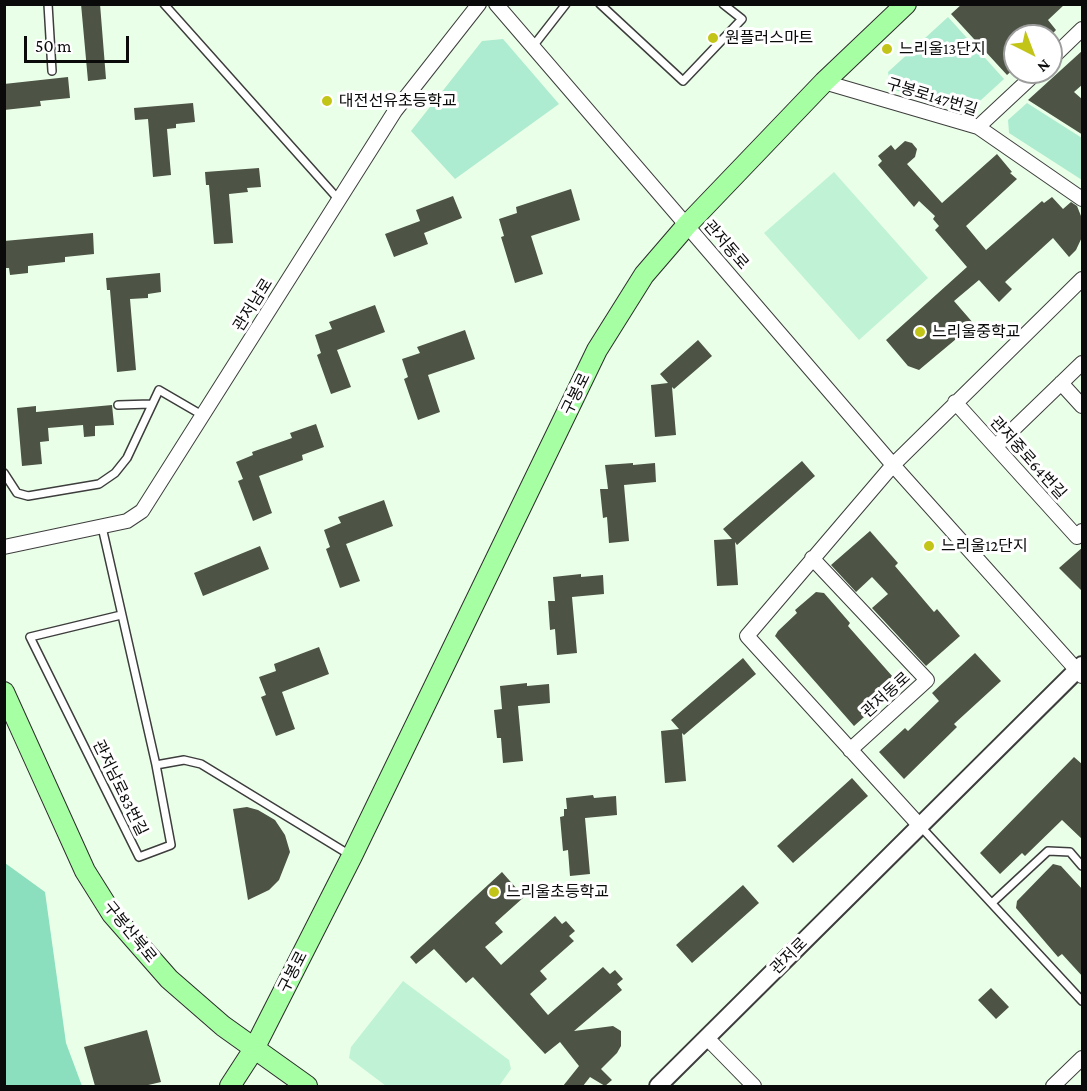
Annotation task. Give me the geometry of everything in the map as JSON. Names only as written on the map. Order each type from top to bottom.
[{"type":"main road","name":"구봉로","points":[[230,1086],[254,1049],[352,856],[597,350],[644,275],[687,225],[824,82],[906,4]]},
{"type":"main road","name":"구봉산북로","points":[[4,692],[85,871],[112,914],[169,979],[223,1026],[308,1086]]},
{"type":"street","name":"관저남로","points":[[4,547],[127,521],[142,511],[395,111],[479,4]]},
{"type":"street","name":"관저동로","points":[[496,4],[534,45],[893,465],[1081,670]]},
{"type":"street","points":[[1063,48],[1083,29]]},
{"type":"street","name":"구봉로147번길","points":[[824,82],[978,127],[1083,199]]},
{"type":"street","points":[[978,127],[1024,84]]},
{"type":"street","points":[[920,826],[747,636],[893,465],[1083,279]]},
{"type":"street","points":[[996,447],[1083,363]]},
{"type":"street","points":[[1061,383],[1083,406]]},
{"type":"street","name":"관저중로64번길","points":[[955,402],[1080,534]]},
{"type":"street","name":"관저동로","points":[[812,558],[927,680],[850,750]]},
{"type":"street","name":"관저로","points":[[658,1086],[1081,670]]},
{"type":"street","points":[[707,1038],[754,1086]]},
{"type":"street","points":[[1053,1086],[1083,1058]]},
{"type":"lane","points":[[48,4],[52,71]]},
{"type":"lane","points":[[164,4],[339,200]]},
{"type":"lane","points":[[534,45],[566,4]]},
{"type":"lane","points":[[600,4],[683,81],[742,20],[723,4]]},
{"type":"lane","points":[[4,473],[17,493],[28,496],[99,484],[115,473],[127,458],[159,390],[202,415]]},
{"type":"lane","points":[[118,405],[151,404]]},
{"type":"lane","name":"관저남로83번길","points":[[102,527],[156,765],[171,845],[139,857],[30,637],[121,615]]},
{"type":"lane","points":[[156,765],[184,760],[201,764],[352,856]]},
{"type":"lane","points":[[920,826],[1083,1001]]},
{"type":"lane","points":[[993,902],[1048,851],[1070,852],[1083,866]]},
{"type":"green space","points":[[948,17],[1003,80],[970,110],[965,111],[891,89],[888,72]]},
{"type":"green space","points":[[503,39],[559,104],[455,179],[411,131],[482,41]]},
{"type":"green space","points":[[1027,103],[1082,138],[1082,180],[1009,133],[1008,120]]},
{"type":"green space","points":[[834,172],[928,278],[859,340],[764,233]]},
{"type":"green space","points":[[5,863],[45,892],[66,1043],[82,1086],[5,1086]]},
{"type":"green space","points":[[403,981],[509,1060],[511,1069],[499,1086],[386,1086],[349,1058],[351,1047]]},
{"type":"building","points":[[81,4],[100,4],[106,79],[88,81]]},
{"type":"building","points":[[962,4],[1065,4],[1048,20],[1051,24],[1003,24],[1003,71],[951,14]]},
{"type":"building","points":[[1083,50],[1083,84],[1074,92],[1083,100],[1083,135],[1028,100],[1046,84],[1063,84],[1063,68]]},
{"type":"building","points":[[68,77],[70,98],[40,101],[41,106],[4,110],[4,84]]},
{"type":"building","points":[[193,103],[195,122],[176,124],[176,128],[167,129],[171,175],[153,177],[148,119],[135,120],[134,108]]},
{"type":"building","points":[[905,141],[912,143],[917,149],[915,157],[907,164],[942,203],[997,154],[1012,172],[1010,173],[1017,179],[966,226],[986,250],[1042,201],[1044,203],[1052,197],[1063,209],[1071,202],[1077,206],[1083,221],[1083,235],[1076,250],[1069,257],[1053,238],[1005,282],[1012,289],[999,302],[979,280],[954,301],[974,324],[919,370],[908,366],[886,340],[967,267],[935,230],[939,226],[933,219],[935,216],[919,201],[914,207],[878,165],[882,161],[878,156],[891,145],[895,150]]},
{"type":"building","points":[[259,168],[261,187],[247,188],[248,192],[229,194],[233,243],[214,244],[209,185],[206,185],[205,172]]},
{"type":"building","points":[[571,189],[580,220],[531,236],[543,274],[515,283],[501,237],[504,236],[499,219],[517,213],[516,207]]},
{"type":"building","points":[[453,196],[462,218],[424,233],[428,244],[394,257],[385,234],[420,221],[416,210]]},
{"type":"building","points":[[93,233],[94,254],[65,257],[65,262],[28,266],[28,273],[10,275],[9,268],[4,268],[4,241]]},
{"type":"building","points":[[160,273],[161,292],[148,294],[148,298],[130,299],[136,370],[117,372],[110,290],[107,290],[106,278]]},
{"type":"building","points":[[375,305],[385,332],[337,350],[351,387],[331,394],[317,355],[321,353],[315,335],[332,329],[329,322]]},
{"type":"building","points":[[465,330],[475,359],[428,375],[440,412],[418,420],[404,379],[408,377],[402,359],[420,353],[417,347]]},
{"type":"building","points":[[698,340],[712,356],[674,389],[672,387],[676,435],[655,437],[651,385],[668,383],[660,374]]},
{"type":"building","points":[[112,405],[114,425],[95,426],[95,436],[84,437],[83,425],[48,428],[49,441],[40,442],[42,464],[22,466],[17,408],[36,406],[36,412]]},
{"type":"building","points":[[316,424],[324,447],[302,455],[303,460],[259,476],[272,513],[253,521],[238,481],[243,479],[236,462],[253,455],[252,452],[292,438],[290,433]]},
{"type":"building","points":[[802,461],[815,476],[737,545],[735,542],[738,585],[717,586],[714,540],[732,539],[723,529]]},
{"type":"building","points":[[633,463],[633,465],[655,463],[656,482],[624,485],[629,541],[609,543],[607,517],[603,518],[600,489],[608,489],[605,465]]},
{"type":"building","points":[[384,500],[393,526],[346,544],[360,581],[340,588],[326,549],[330,547],[324,530],[341,523],[338,517]]},
{"type":"building","points":[[870,531],[898,563],[895,566],[934,612],[937,609],[960,636],[926,666],[872,608],[888,594],[872,577],[856,592],[831,565]]},
{"type":"building","points":[[260,546],[269,569],[203,596],[194,573]]},
{"type":"building","points":[[1083,547],[1083,592],[1059,568]]},
{"type":"building","points":[[581,574],[581,577],[603,575],[604,594],[572,597],[577,653],[557,655],[555,629],[550,630],[548,601],[555,601],[553,577]]},
{"type":"building","points":[[816,592],[824,593],[850,623],[848,626],[900,685],[854,726],[775,636],[797,613],[795,610]]},
{"type":"building","points":[[319,647],[329,674],[282,692],[295,729],[276,736],[261,697],[266,695],[259,677],[276,671],[274,664]]},
{"type":"building","points":[[975,653],[1001,681],[954,724],[957,727],[904,779],[879,752],[905,728],[908,731],[939,701],[932,693]]},
{"type":"building","points":[[743,658],[756,674],[684,735],[682,733],[686,781],[665,783],[661,731],[679,729],[671,720]]},
{"type":"building","points":[[527,683],[527,686],[549,684],[550,703],[518,706],[523,761],[503,763],[501,738],[497,738],[494,710],[502,709],[500,686]]},
{"type":"building","points":[[1074,757],[1083,765],[1083,840],[1062,820],[1025,856],[1022,853],[1000,874],[980,853]]},
{"type":"building","points":[[852,778],[868,796],[793,863],[777,846]]},
{"type":"building","points":[[593,795],[594,798],[616,796],[617,815],[585,818],[590,874],[570,876],[568,850],[563,851],[560,817],[564,816],[564,809],[567,809],[566,798]]},
{"type":"building","points":[[247,807],[258,810],[275,820],[285,835],[290,852],[279,880],[269,890],[248,900],[233,809]]},
{"type":"building","points":[[1053,864],[1061,866],[1083,890],[1083,977],[1062,954],[1058,957],[1016,908],[1017,901]]},
{"type":"building","points":[[502,872],[524,897],[495,923],[503,932],[485,947],[501,965],[555,916],[562,924],[566,921],[575,931],[569,936],[574,941],[540,971],[547,979],[530,994],[548,1015],[603,967],[610,974],[615,970],[623,979],[617,984],[622,990],[574,1031],[613,1026],[621,1031],[621,1046],[601,1069],[612,1080],[605,1086],[590,1077],[583,1086],[563,1086],[579,1066],[560,1042],[545,1054],[473,977],[466,983],[434,949],[416,964],[410,957]]},
{"type":"building","points":[[743,885],[759,903],[692,963],[676,945]]},
{"type":"building","points":[[991,988],[1009,1007],[996,1019],[978,1000]]},
{"type":"building","points":[[147,1030],[161,1082],[144,1086],[95,1086],[84,1047]]},
{"type":"place","name":"원플러스마트","points":[[713,38]]},
{"type":"place","name":"느리울13단지","points":[[887,49]]},
{"type":"place","name":"대전선유초등학교","points":[[327,101]]},
{"type":"place","name":"느리울중학교","points":[[920,332]]},
{"type":"place","name":"느리울12단지","points":[[929,546]]},
{"type":"place","name":"느리울초등학교","points":[[494,892]]}]
